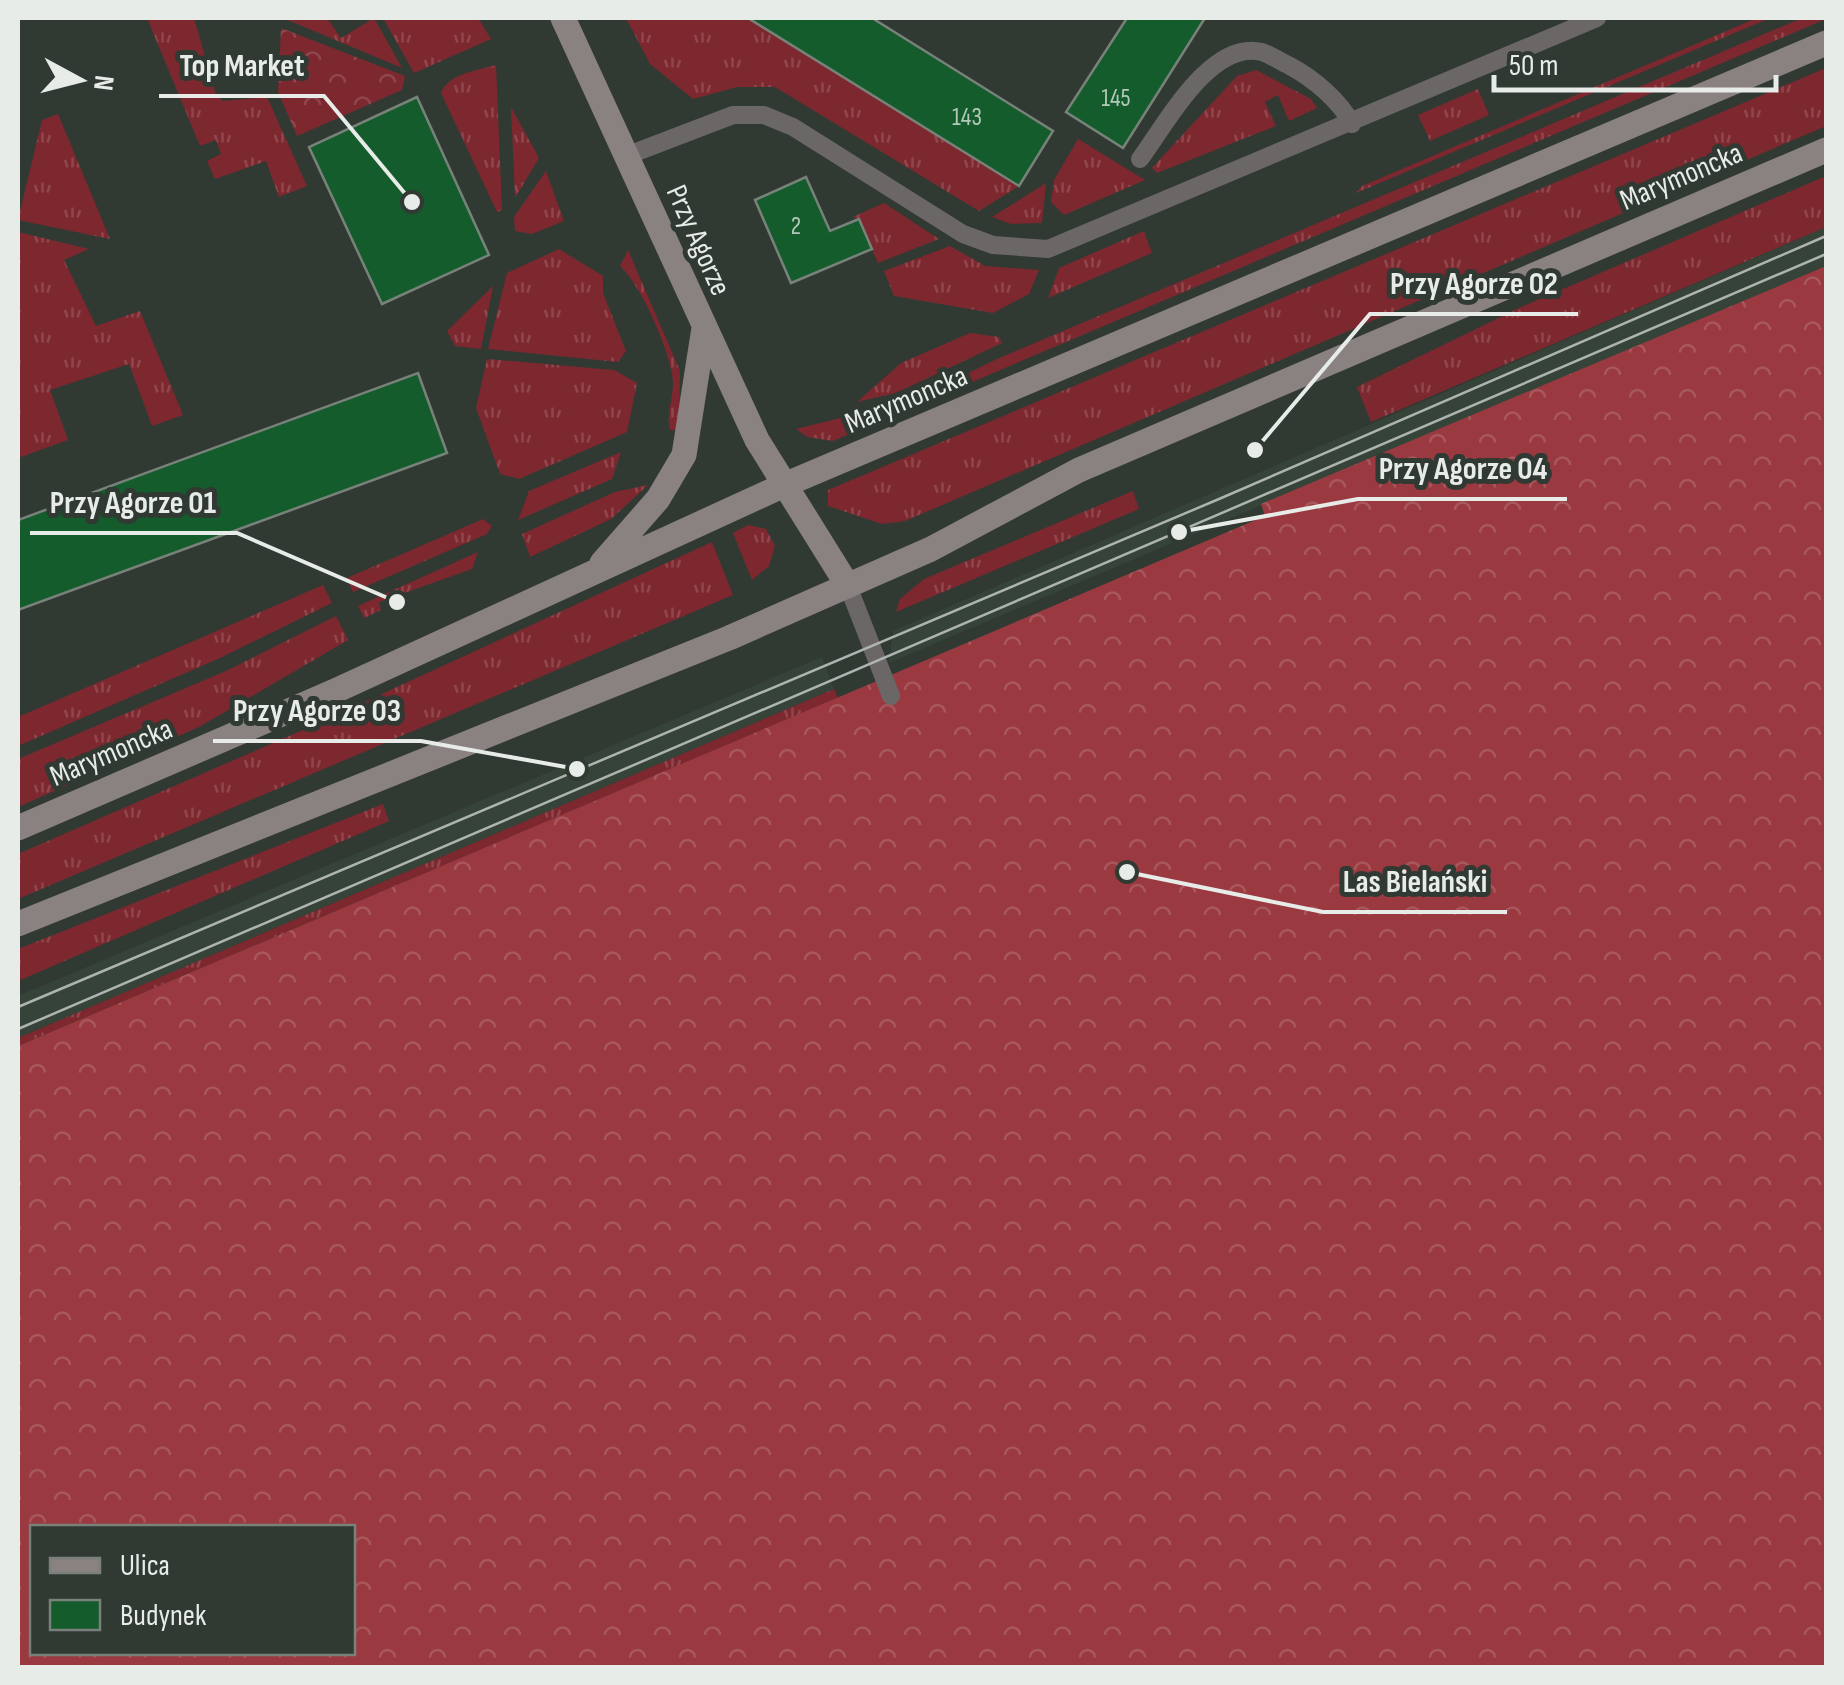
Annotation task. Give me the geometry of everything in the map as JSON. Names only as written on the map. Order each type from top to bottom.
[{"type":"main road","name":"Przy Agorze","points":[[563,18],[704,328],[782,486],[848,586]]},
{"type":"main road","name":"Marymoncka","points":[[18,828],[335,691],[782,486],[1826,43]]},
{"type":"main road","name":"Marymoncka","points":[[18,924],[848,586],[931,549],[1079,470],[1826,150]]},
{"type":"main road","points":[[595,570],[658,499],[680,465],[704,328]]},
{"type":"lane","points":[[626,156],[733,115],[764,115],[793,127],[963,234],[994,245],[1048,249],[1597,18]]},
{"type":"lane","points":[[1140,158],[1210,65],[1238,52],[1262,52],[1296,70],[1342,107],[1352,124]]},
{"type":"lane","points":[[848,586],[891,696]]},
{"type":"shaded area","points":[[1826,227],[1826,266],[889,663],[893,631]]},
{"type":"shaded area","points":[[822,657],[834,689],[18,1038],[18,996]]},
{"type":"green space","points":[[147,18],[194,18],[216,95],[223,101],[267,97],[307,186],[279,197],[266,161],[215,179],[207,161],[221,154],[216,140],[200,146]]},
{"type":"green space","points":[[283,18],[327,18],[341,38],[374,18],[402,68]]},
{"type":"green space","points":[[383,18],[478,18],[491,39],[414,73]]},
{"type":"green space","points":[[626,18],[748,18],[1019,186],[979,211],[775,87],[737,87],[693,99],[650,64]]},
{"type":"green space","points":[[1757,18],[1770,18],[1356,193],[1362,186]]},
{"type":"green space","points":[[1802,18],[1826,19],[833,441],[807,437],[796,429],[913,400],[997,359]]},
{"type":"green space","points":[[281,28],[405,76],[402,90],[297,136],[278,92]]},
{"type":"green space","points":[[496,65],[502,210],[497,212],[441,93],[457,77]]},
{"type":"green space","points":[[1826,68],[1826,126],[905,521],[882,524],[828,506],[828,490]]},
{"type":"green space","points":[[1256,70],[1311,99],[1317,108],[1289,121],[1278,95],[1265,102],[1276,126],[1157,173],[1152,168],[1237,76]]},
{"type":"green space","points":[[1478,89],[1489,115],[1430,141],[1418,115]]},
{"type":"green space","points":[[511,107],[539,158],[515,198]]},
{"type":"green space","points":[[58,114],[110,239],[18,220],[42,120]]},
{"type":"green space","points":[[1078,139],[1145,180],[1064,215],[1051,202],[1054,180]]},
{"type":"green space","points":[[546,171],[564,221],[532,234],[515,231],[514,217]]},
{"type":"green space","points":[[1826,176],[1826,227],[1371,422],[1357,387],[1519,308]]},
{"type":"green space","points":[[1046,183],[1042,223],[1011,224],[992,217]]},
{"type":"green space","points":[[884,203],[939,239],[878,263],[859,220],[853,217]]},
{"type":"green space","points":[[1144,231],[1152,253],[1048,298],[1059,268]]},
{"type":"green space","points":[[18,232],[89,249],[64,260],[96,326],[140,311],[183,415],[152,426],[129,364],[50,390],[68,440],[18,458]]},
{"type":"green space","points":[[950,246],[985,266],[1039,270],[1029,294],[993,313],[894,296],[884,271]]},
{"type":"green space","points":[[559,249],[603,276],[603,293],[626,351],[618,362],[488,349],[507,273]]},
{"type":"green space","points":[[628,250],[680,371],[679,430],[670,430],[673,382],[661,338],[637,288],[620,266]]},
{"type":"green space","points":[[1826,266],[1826,1667],[18,1668],[18,1046],[1265,516],[1261,504]]},
{"type":"green space","points":[[493,286],[481,349],[455,346],[447,331]]},
{"type":"green space","points":[[970,333],[999,337],[1002,343],[896,393],[857,402],[901,363]]},
{"type":"green space","points":[[487,359],[614,370],[637,383],[627,432],[519,479],[500,474],[476,408]]},
{"type":"green space","points":[[621,452],[612,479],[518,520],[529,491]]},
{"type":"green space","points":[[648,485],[611,519],[530,557],[522,534],[615,492]]},
{"type":"green space","points":[[1133,491],[1139,509],[896,612],[900,599],[924,579]]},
{"type":"green space","points":[[483,519],[492,526],[487,534],[353,592],[347,578]]},
{"type":"green space","points":[[748,525],[766,529],[775,546],[769,566],[752,580],[733,533]]},
{"type":"green space","points":[[712,542],[733,595],[18,899],[18,854],[312,726]]},
{"type":"green space","points":[[478,552],[472,569],[379,602],[381,610],[364,618],[358,606]]},
{"type":"green space","points":[[323,585],[332,603],[220,658],[18,746],[18,717]]},
{"type":"green space","points":[[336,616],[348,640],[199,727],[18,807],[18,759],[226,671]]},
{"type":"green space","points":[[834,689],[838,698],[18,1046],[18,1038]]},
{"type":"green space","points":[[383,804],[389,821],[18,981],[18,949]]},
{"type":"building","points":[[748,18],[872,18],[1053,131],[1019,186]]},
{"type":"building","points":[[1127,18],[1205,18],[1123,148],[1066,112]]},
{"type":"building","points":[[417,97],[489,255],[382,304],[309,147]]},
{"type":"building","points":[[806,177],[830,231],[859,219],[872,249],[791,283],[755,200]]},
{"type":"building","points":[[418,373],[447,453],[18,610],[18,520]]},
{"type":"tram line","points":[[18,1007],[1219,499],[1826,236]]},
{"type":"tram line","points":[[18,1029],[1826,254]]},
{"type":"place","name":"Top Market","points":[[412,202]]},
{"type":"place","name":"Przy Agorze 02","points":[[1255,450]]},
{"type":"place","name":"Przy Agorze 04","points":[[1179,532]]},
{"type":"place","name":"Przy Agorze 01","points":[[397,602]]},
{"type":"place","name":"Przy Agorze 03","points":[[577,769]]},
{"type":"place","name":"Las Bielański","points":[[1127,872]]}]
